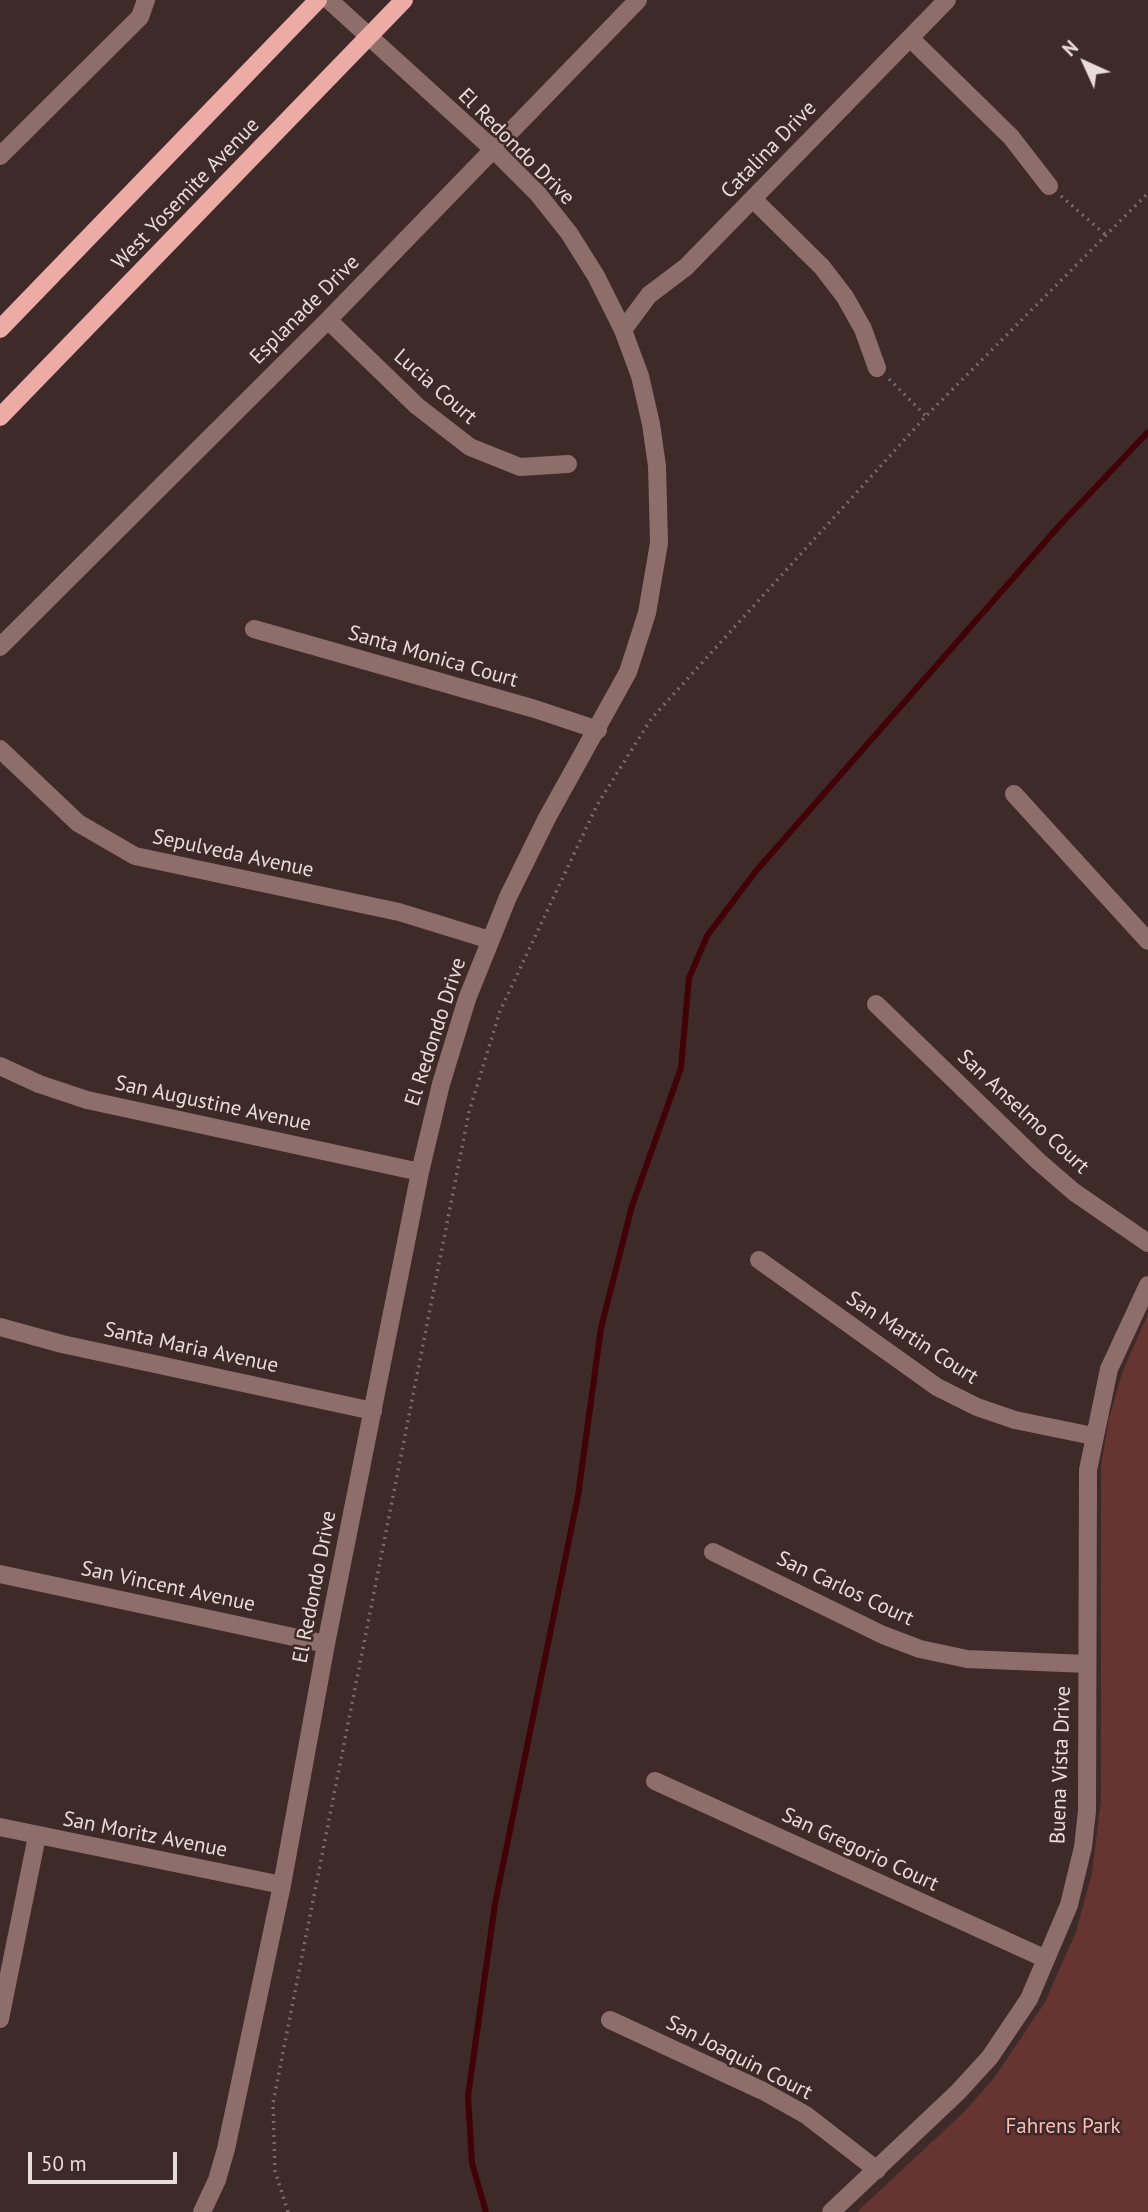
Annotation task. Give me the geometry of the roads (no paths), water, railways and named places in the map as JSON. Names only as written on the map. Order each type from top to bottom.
[{"type":"main road","name":"West Yosemite Avenue","points":[[0,329],[318,0]]},
{"type":"main road","name":"West Yosemite Avenue","points":[[0,417],[404,0]]},
{"type":"street","name":"El Redondo Drive","points":[[202,2212],[218,2180],[226,2149],[282,1885],[326,1644],[441,1084],[467,999],[490,940],[547,818],[618,694],[638,643],[655,574],[659,542],[657,466],[651,425],[639,376],[623,330],[596,276],[569,233],[538,194],[494,150],[329,0]]},
{"type":"street","name":"Esplanade Drive","points":[[0,648],[328,320],[638,0]]},
{"type":"street","name":"Catalina Drive","points":[[623,330],[649,295],[686,267],[947,0]]},
{"type":"street","points":[[0,156],[143,8]]},
{"type":"street","points":[[910,38],[1011,137],[1049,186]]},
{"type":"street","points":[[753,199],[822,267],[845,297],[863,329],[877,368]]},
{"type":"street","name":"Lucia Court","points":[[328,320],[417,406],[470,447],[520,467],[568,464]]},
{"type":"street","name":"Santa Monica Court","points":[[254,629],[535,709],[598,730]]},
{"type":"street","name":"Sepulveda Avenue","points":[[0,750],[78,823],[135,856],[168,866],[399,912],[490,940]]},
{"type":"street","points":[[1014,794],[1148,940]]},
{"type":"street","name":"San Anselmo Court","points":[[876,1004],[1038,1161],[1074,1192],[1148,1243]]},
{"type":"street","name":"San Augustine Avenue","points":[[0,1066],[39,1084],[87,1100],[421,1172]]},
{"type":"street","name":"San Martin Court","points":[[759,1260],[937,1387],[976,1407],[1015,1420],[1093,1436]]},
{"type":"street","name":"Buena Vista Drive","points":[[831,2212],[958,2092],[990,2057],[1029,1999],[1069,1905],[1083,1847],[1088,1772],[1086,1517],[1093,1436],[1109,1369],[1148,1285]]},
{"type":"street","name":"Santa Maria Avenue","points":[[0,1328],[62,1344],[373,1410]]},
{"type":"street","name":"San Carlos Court","points":[[713,1552],[883,1635],[920,1649],[967,1659],[1087,1664]]},
{"type":"street","name":"San Vincent Avenue","points":[[0,1574],[326,1644]]},
{"type":"street","name":"San Gregorio Court","points":[[655,1781],[1046,1959]]},
{"type":"street","name":"San Moritz Avenue","points":[[0,1827],[282,1885]]},
{"type":"street","points":[[0,2020],[37,1836]]},
{"type":"street","name":"San Joaquin Court","points":[[610,2020],[763,2091],[806,2115],[877,2170]]},
{"type":"waterway","points":[[486,2212],[472,2163],[468,2096],[495,1904],[578,1496],[601,1328],[632,1206],[681,1068],[689,978],[707,936],[756,871],[1059,526],[1148,432]]},
{"type":"park label","name":"Fahrens Park","points":[[1063,2127]]}]
